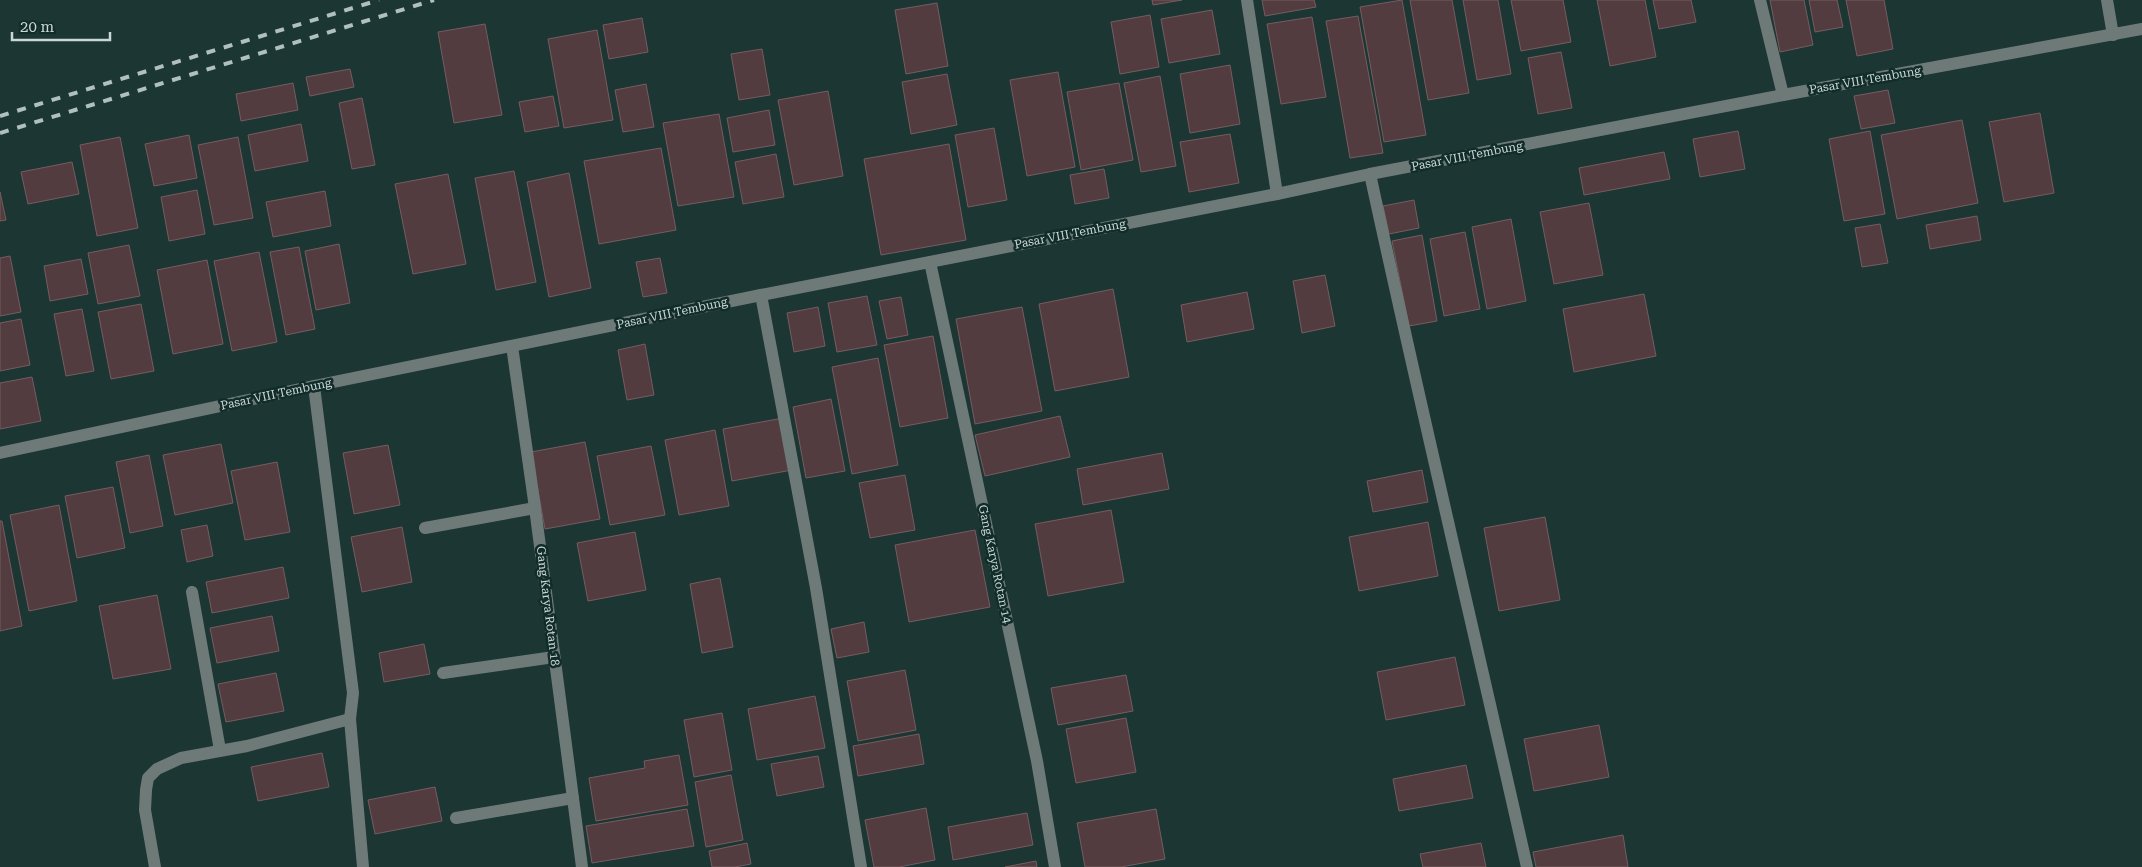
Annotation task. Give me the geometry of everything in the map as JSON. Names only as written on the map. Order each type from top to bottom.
[{"type":"street","points":[[1247,0],[1277,194]]},
{"type":"street","points":[[1760,0],[1783,94]]},
{"type":"street","points":[[2107,0],[2113,35]]},
{"type":"street","name":"Pasar VIII Tembung","points":[[0,453],[314,386],[760,295],[1277,194],[1370,174],[1783,94],[2142,29]]},
{"type":"street","points":[[1370,174],[1418,395],[1469,608],[1527,867]]},
{"type":"street","name":"Gang Karya Rotan 14","points":[[930,262],[1037,761],[1055,867]]},
{"type":"street","points":[[760,295],[816,588],[861,867]]},
{"type":"street","name":"Gang Karya Rotan 18","points":[[512,346],[536,508],[582,867]]},
{"type":"street","points":[[314,386],[351,673],[353,693],[350,719],[363,867]]},
{"type":"street","points":[[425,528],[536,508]]},
{"type":"street","points":[[192,592],[220,750]]},
{"type":"street","points":[[443,674],[554,657]]},
{"type":"street","points":[[155,867],[145,810],[148,778],[157,769],[181,758],[261,743],[350,719]]},
{"type":"street","points":[[456,818],[573,798]]},
{"type":"building","points":[[1152,0],[1182,0],[1153,5]]},
{"type":"building","points":[[1262,0],[1314,0],[1316,7],[1265,16]]},
{"type":"building","points":[[1402,0],[1426,135],[1384,142],[1360,7]]},
{"type":"building","points":[[1410,0],[1452,0],[1469,93],[1428,100]]},
{"type":"building","points":[[1463,0],[1498,0],[1511,74],[1477,80]]},
{"type":"building","points":[[1511,0],[1563,0],[1571,42],[1521,51]]},
{"type":"building","points":[[1597,0],[1645,0],[1656,57],[1610,66]]},
{"type":"building","points":[[1653,0],[1691,0],[1696,22],[1659,29]]},
{"type":"building","points":[[1770,0],[1804,0],[1813,45],[1780,52]]},
{"type":"building","points":[[1809,0],[1837,0],[1843,27],[1815,32]]},
{"type":"building","points":[[1846,0],[1884,0],[1893,49],[1857,56]]},
{"type":"building","points":[[937,3],[948,66],[906,74],[895,10]]},
{"type":"building","points":[[1212,10],[1220,54],[1169,63],[1161,19]]},
{"type":"building","points":[[1150,15],[1159,67],[1120,74],[1111,22]]},
{"type":"building","points":[[1358,16],[1383,153],[1350,158],[1326,21]]},
{"type":"building","points":[[1312,17],[1326,97],[1281,104],[1267,24]]},
{"type":"building","points":[[642,18],[648,52],[609,59],[603,25]]},
{"type":"building","points":[[485,24],[502,115],[454,123],[438,32]]},
{"type":"building","points":[[597,30],[613,120],[564,128],[548,39]]},
{"type":"building","points":[[762,49],[770,95],[739,100],[731,54]]},
{"type":"building","points":[[1561,52],[1572,108],[1538,114],[1528,58]]},
{"type":"building","points":[[1230,65],[1240,124],[1190,133],[1180,74]]},
{"type":"building","points":[[350,69],[354,87],[310,96],[306,77]]},
{"type":"building","points":[[1058,72],[1075,167],[1027,176],[1010,80]]},
{"type":"building","points":[[947,74],[957,125],[911,134],[902,82]]},
{"type":"building","points":[[1160,76],[1176,166],[1141,172],[1124,83]]},
{"type":"building","points":[[293,83],[298,110],[241,121],[236,94]]},
{"type":"building","points":[[1119,83],[1133,160],[1081,170],[1067,92]]},
{"type":"building","points":[[646,84],[654,127],[623,132],[615,90]]},
{"type":"building","points":[[1888,90],[1895,123],[1861,129],[1854,96]]},
{"type":"building","points":[[828,91],[843,176],[794,185],[778,100]]},
{"type":"building","points":[[553,96],[559,126],[525,132],[519,102]]},
{"type":"building","points":[[362,98],[375,165],[352,169],[339,103]]},
{"type":"building","points":[[769,110],[775,145],[733,152],[727,118]]},
{"type":"building","points":[[2040,113],[2054,193],[2004,202],[1989,122]]},
{"type":"building","points":[[719,114],[734,197],[678,206],[663,123]]},
{"type":"building","points":[[1962,120],[1978,203],[1897,219],[1881,135]]},
{"type":"building","points":[[301,124],[308,161],[255,171],[248,135]]},
{"type":"building","points":[[994,128],[1007,200],[968,207],[955,135]]},
{"type":"building","points":[[1738,131],[1745,169],[1700,177],[1693,139]]},
{"type":"building","points":[[1870,131],[1885,214],[1844,221],[1829,139]]},
{"type":"building","points":[[1230,134],[1239,183],[1189,192],[1180,142]]},
{"type":"building","points":[[189,135],[197,178],[154,186],[145,144]]},
{"type":"building","points":[[120,137],[138,228],[97,236],[80,145]]},
{"type":"building","points":[[238,137],[253,218],[214,225],[198,145]]},
{"type":"building","points":[[949,144],[966,240],[881,255],[864,159]]},
{"type":"building","points":[[661,148],[676,230],[599,244],[584,161]]},
{"type":"building","points":[[1664,152],[1670,179],[1584,195],[1579,168]]},
{"type":"building","points":[[776,154],[784,197],[743,204],[735,162]]},
{"type":"building","points":[[72,162],[79,194],[28,204],[21,172]]},
{"type":"building","points":[[1104,169],[1109,198],[1075,204],[1070,175]]},
{"type":"building","points":[[514,171],[536,282],[496,290],[475,178]]},
{"type":"building","points":[[569,173],[591,288],[549,297],[527,182]]},
{"type":"building","points":[[448,174],[466,264],[413,274],[395,184]]},
{"type":"building","points":[[197,190],[205,234],[169,241],[161,197]]},
{"type":"building","points":[[325,191],[331,226],[273,237],[266,202]]},
{"type":"building","points":[[0,192],[6,220],[0,221]]},
{"type":"building","points":[[1414,200],[1419,228],[1389,234],[1383,206]]},
{"type":"building","points":[[1589,203],[1603,275],[1554,284],[1540,212]]},
{"type":"building","points":[[1977,216],[1981,240],[1930,249],[1926,225]]},
{"type":"building","points":[[1511,219],[1526,301],[1487,309],[1472,227]]},
{"type":"building","points":[[1880,224],[1888,263],[1862,267],[1855,228]]},
{"type":"building","points":[[1465,232],[1480,309],[1444,316],[1430,239]]},
{"type":"building","points":[[1422,235],[1437,321],[1409,326],[1392,241]]},
{"type":"building","points":[[339,244],[350,303],[316,310],[305,251]]},
{"type":"building","points":[[129,245],[140,296],[98,304],[88,253]]},
{"type":"building","points":[[299,247],[315,329],[286,335],[270,252]]},
{"type":"building","points":[[259,252],[277,342],[232,351],[214,261]]},
{"type":"building","points":[[10,256],[21,312],[0,316],[0,258]]},
{"type":"building","points":[[660,258],[667,293],[643,297],[636,262]]},
{"type":"building","points":[[81,259],[88,294],[50,301],[44,266]]},
{"type":"building","points":[[207,260],[223,344],[173,354],[157,270]]},
{"type":"building","points":[[1325,275],[1335,326],[1302,333],[1293,281]]},
{"type":"building","points":[[1113,289],[1129,377],[1055,391],[1039,304]]},
{"type":"building","points":[[1247,292],[1254,329],[1187,342],[1181,305]]},
{"type":"building","points":[[1644,294],[1656,356],[1574,372],[1563,309]]},
{"type":"building","points":[[867,296],[877,345],[837,352],[828,303]]},
{"type":"building","points":[[901,297],[908,335],[887,339],[879,301]]},
{"type":"building","points":[[141,304],[154,371],[111,379],[98,312]]},
{"type":"building","points":[[818,307],[825,346],[794,352],[787,313]]},
{"type":"building","points":[[1022,307],[1042,411],[975,424],[956,319]]},
{"type":"building","points":[[82,309],[94,371],[66,376],[54,314]]},
{"type":"building","points":[[21,319],[30,365],[0,371],[0,323]]},
{"type":"building","points":[[933,336],[948,418],[900,427],[884,345]]},
{"type":"building","points":[[645,344],[654,395],[627,400],[618,350]]},
{"type":"building","points":[[878,358],[898,465],[852,474],[832,367]]},
{"type":"building","points":[[32,377],[41,421],[0,429],[0,383]]},
{"type":"building","points":[[831,399],[845,471],[806,478],[793,407]]},
{"type":"building","points":[[1060,416],[1070,457],[985,476],[975,435]]},
{"type":"building","points":[[783,418],[792,470],[732,481],[723,429]]},
{"type":"building","points":[[715,430],[729,506],[679,515],[665,440]]},
{"type":"building","points":[[585,442],[600,519],[545,529],[531,452]]},
{"type":"building","points":[[221,444],[233,503],[175,515],[163,455]]},
{"type":"building","points":[[388,445],[400,505],[354,514],[343,453]]},
{"type":"building","points":[[651,446],[665,515],[610,525],[597,456]]},
{"type":"building","points":[[1162,453],[1169,489],[1083,505],[1077,469]]},
{"type":"building","points":[[149,455],[163,526],[130,533],[116,462]]},
{"type":"building","points":[[277,462],[290,532],[245,540],[231,471]]},
{"type":"building","points":[[1422,470],[1428,502],[1373,512],[1367,481]]},
{"type":"building","points":[[905,475],[915,530],[870,538],[859,483]]},
{"type":"building","points":[[113,487],[125,548],[77,558],[65,496]]},
{"type":"building","points":[[59,505],[77,601],[29,611],[10,515]]},
{"type":"building","points":[[1111,510],[1124,582],[1048,596],[1035,524]]},
{"type":"building","points":[[1545,517],[1560,600],[1499,611],[1484,528]]},
{"type":"building","points":[[0,521],[2,521],[22,626],[0,631]]},
{"type":"building","points":[[1428,522],[1438,576],[1359,591],[1349,537]]},
{"type":"building","points":[[207,525],[213,556],[187,562],[181,530]]},
{"type":"building","points":[[402,527],[412,582],[362,592],[351,537]]},
{"type":"building","points":[[975,530],[990,607],[909,622],[895,545]]},
{"type":"building","points":[[635,532],[646,590],[588,601],[577,543]]},
{"type":"building","points":[[283,567],[289,598],[212,613],[206,582]]},
{"type":"building","points":[[720,578],[733,647],[702,653],[690,584]]},
{"type":"building","points":[[157,595],[171,669],[113,679],[99,606]]},
{"type":"building","points":[[272,616],[279,651],[217,663],[210,628]]},
{"type":"building","points":[[864,622],[869,652],[837,658],[831,629]]},
{"type":"building","points":[[424,644],[430,674],[384,682],[379,653]]},
{"type":"building","points":[[1455,657],[1465,705],[1386,720],[1377,672]]},
{"type":"building","points":[[905,670],[916,730],[858,741],[847,681]]},
{"type":"building","points":[[276,673],[284,711],[226,722],[218,684]]},
{"type":"building","points":[[1126,675],[1133,711],[1058,725],[1051,688]]},
{"type":"building","points":[[815,696],[825,748],[757,760],[748,709]]},
{"type":"building","points":[[722,713],[732,770],[694,777],[684,720]]},
{"type":"building","points":[[1126,718],[1136,772],[1076,783],[1066,729]]},
{"type":"building","points":[[1599,725],[1609,777],[1534,791],[1524,739]]},
{"type":"building","points":[[919,734],[924,764],[858,776],[853,746]]},
{"type":"building","points":[[322,753],[329,787],[258,801],[251,767]]},
{"type":"building","points":[[679,755],[688,805],[596,821],[589,778],[645,768],[644,761]]},
{"type":"building","points":[[818,756],[824,787],[777,796],[771,764]]},
{"type":"building","points":[[1466,765],[1473,798],[1399,811],[1393,779]]},
{"type":"building","points":[[731,775],[743,840],[706,847],[695,782]]},
{"type":"building","points":[[435,787],[442,821],[375,834],[368,800]]},
{"type":"building","points":[[926,808],[935,860],[899,867],[874,867],[865,820]]},
{"type":"building","points":[[687,809],[694,846],[592,863],[586,826]]},
{"type":"building","points":[[1156,809],[1165,859],[1121,867],[1085,867],[1077,823]]},
{"type":"building","points":[[1027,813],[1033,845],[953,860],[948,827]]},
{"type":"building","points":[[1623,835],[1628,867],[1536,867],[1533,852]]},
{"type":"building","points":[[747,843],[751,864],[735,867],[712,867],[709,851]]},
{"type":"building","points":[[1481,843],[1486,867],[1423,867],[1420,854]]},
{"type":"building","points":[[1036,861],[1037,867],[1005,867]]},
{"type":"railway","points":[[0,116],[379,0]]},
{"type":"railway","points":[[0,133],[434,0]]}]
